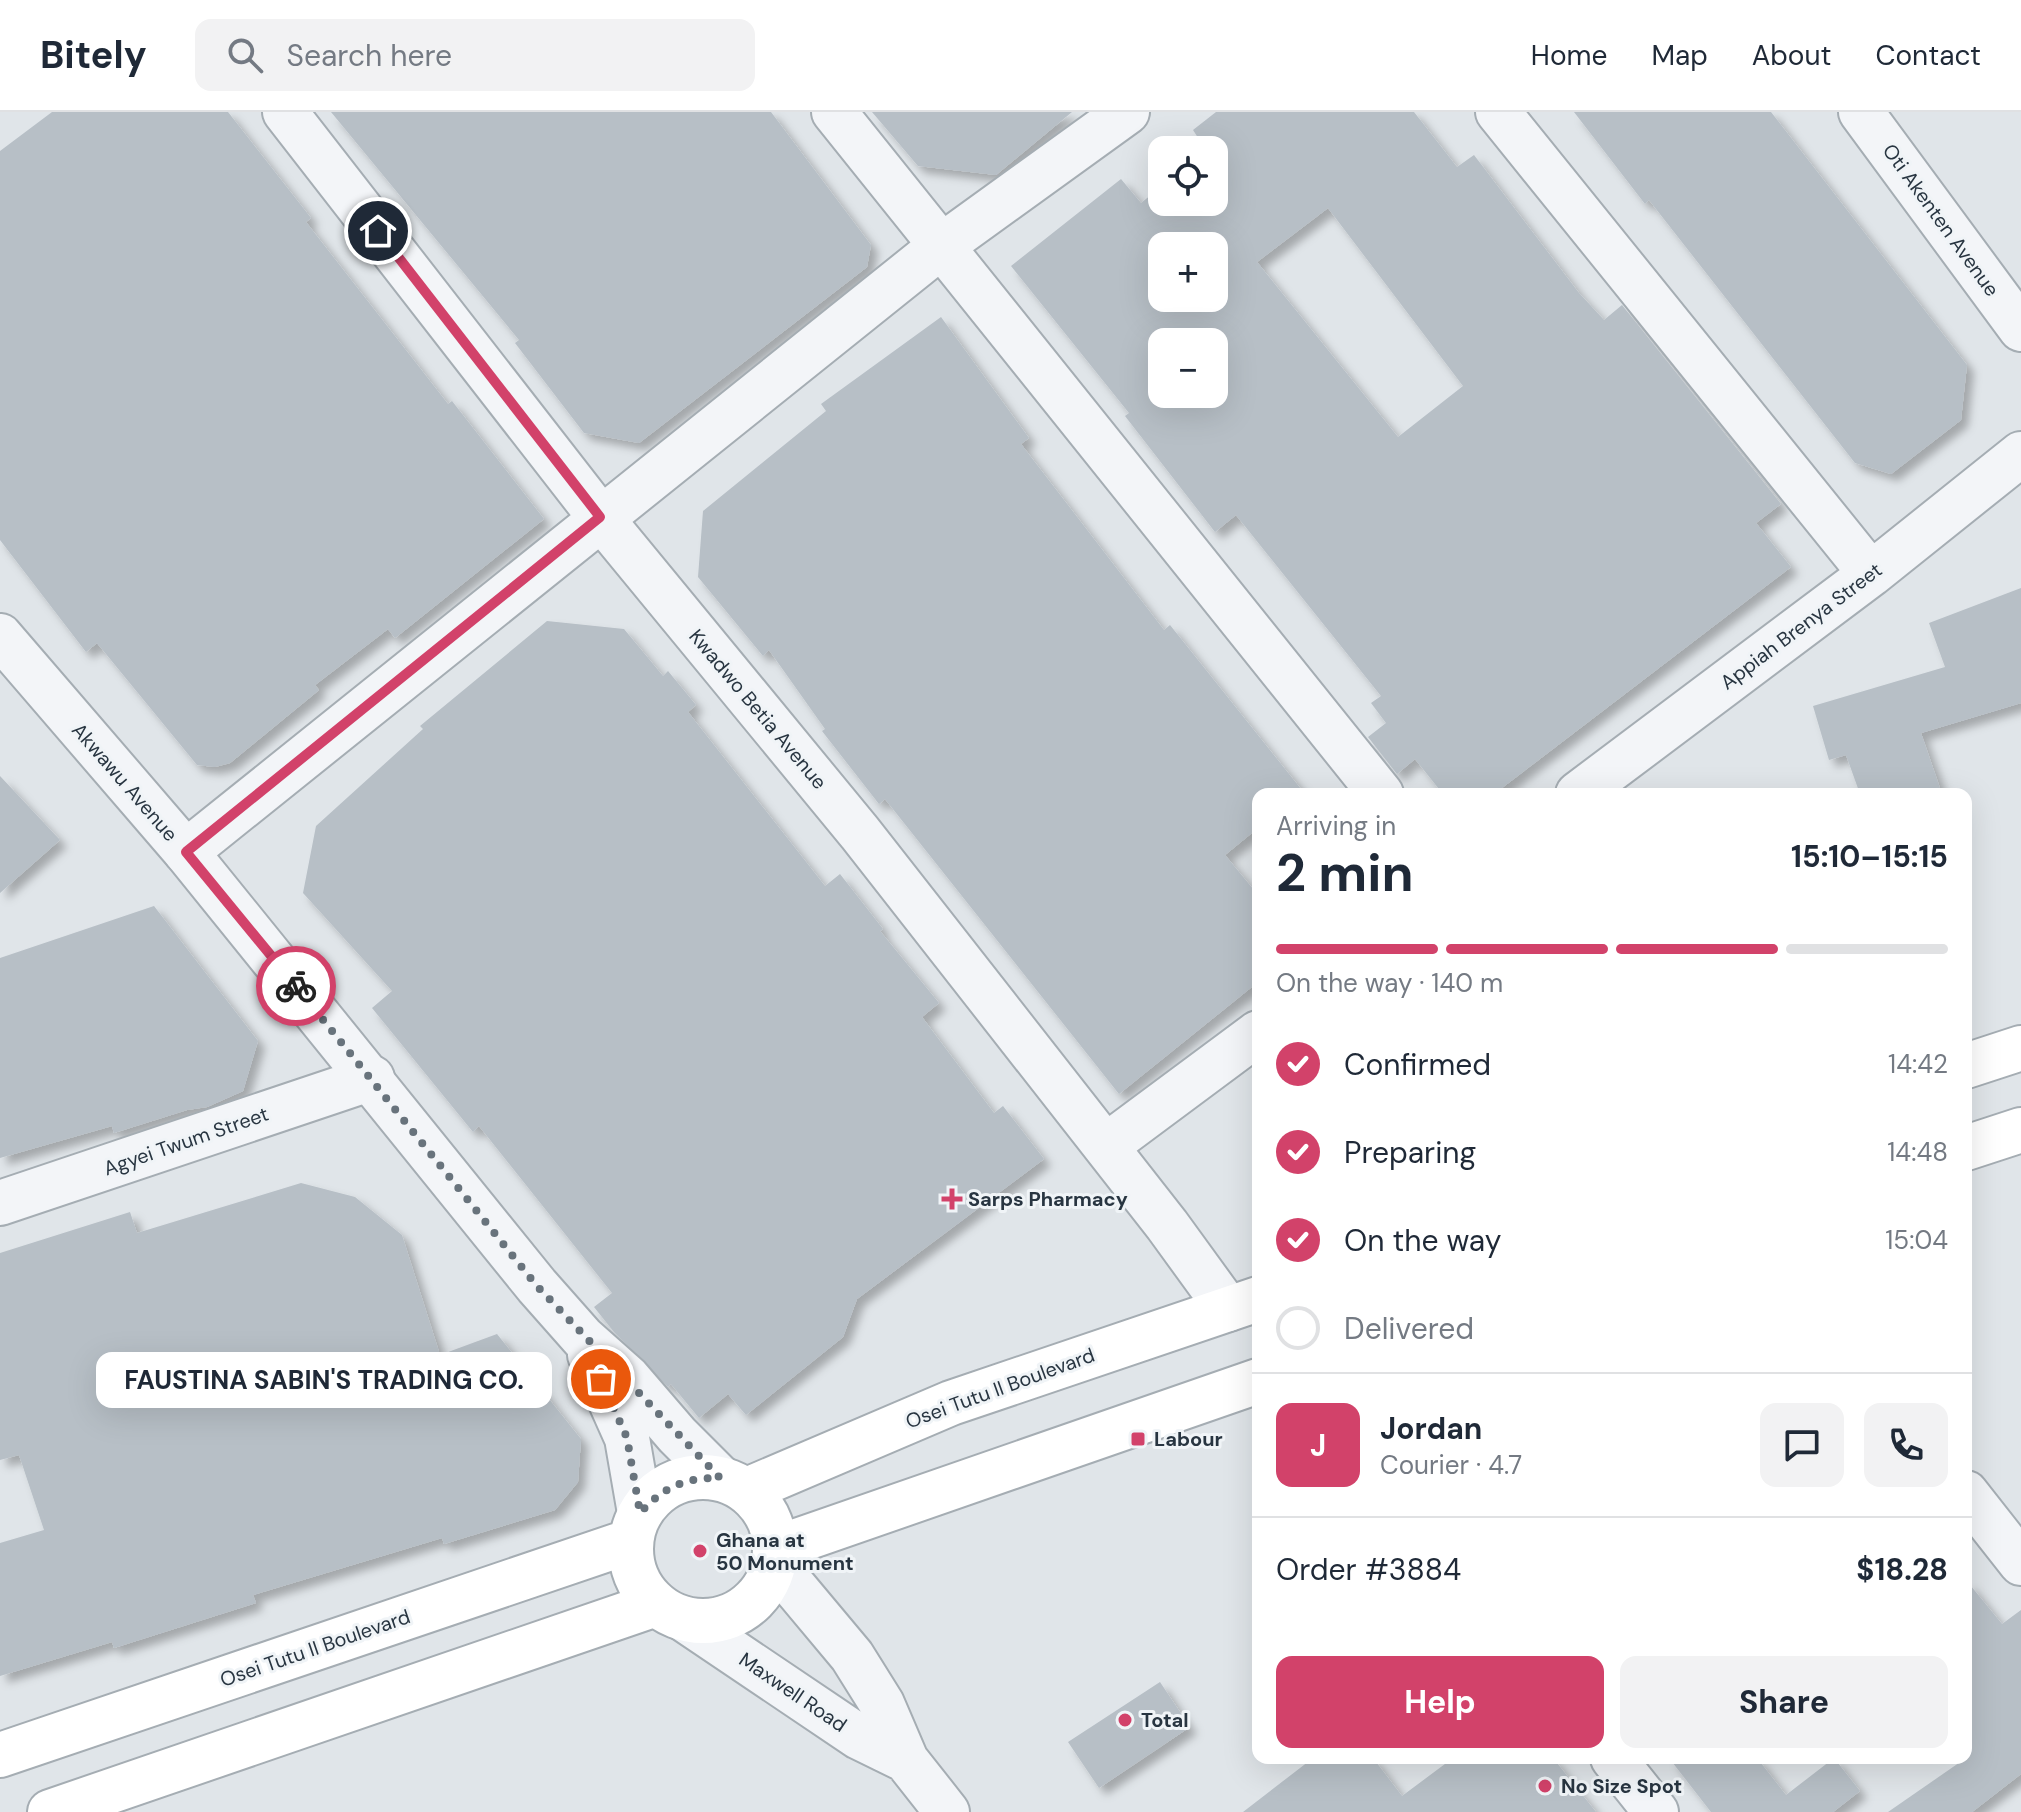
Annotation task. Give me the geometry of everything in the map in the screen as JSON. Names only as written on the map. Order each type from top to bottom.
[{"type":"main road","points":[[1972,1064],[2021,1048]]},
{"type":"main road","points":[[1972,1146],[2021,1130]]},
{"type":"main road","name":"Osei Tutu II Boulevard","points":[[734,1484],[951,1403],[1243,1304]]},
{"type":"main road","points":[[776,1556],[1252,1383]]},
{"type":"main road","points":[[50,1812],[670,1612],[714,1621],[742,1611],[763,1591],[776,1556],[768,1516],[734,1484],[690,1478],[661,1490],[635,1527],[635,1575],[670,1612]]},
{"type":"main road","name":"Osei Tutu II Boulevard","points":[[0,1755],[635,1527]]},
{"type":"street","name":"Kwadwo Betia Avenue","points":[[285,112],[600,517],[860,833],[1106,1146],[1243,1304]]},
{"type":"street","points":[[834,112],[1376,788]]},
{"type":"street","points":[[186,852],[940,247],[1127,112]]},
{"type":"street","points":[[1498,112],[1871,574]]},
{"type":"street","name":"Oti Akenten Avenue","points":[[1861,112],[2021,329]]},
{"type":"street","name":"Appiah Brenya Street","points":[[1586,788],[1871,574],[2021,454]]},
{"type":"street","name":"Akwawu Avenue","points":[[1,638],[186,852],[372,1078],[537,1286],[583,1338],[628,1378],[734,1484]]},
{"type":"street","points":[[1106,1146],[1252,1037]]},
{"type":"street","name":"Agyei Twum Street","points":[[0,1203],[372,1078]]},
{"type":"street","name":"Akwawu Avenue","points":[[583,1338],[627,1438],[635,1527]]},
{"type":"street","points":[[1972,1501],[2021,1563]]},
{"type":"street","name":"Maxwell Road","points":[[776,1556],[852,1656],[882,1704],[906,1760],[947,1812]]},
{"type":"street","name":"Maxwell Road","points":[[670,1612],[859,1737],[906,1760]]},
{"type":"street","points":[[1618,1764],[1656,1812]]},
{"type":"building","points":[[52,112],[228,112],[311,218],[306,222],[448,404],[452,401],[544,519],[395,638],[388,629],[315,685],[319,690],[230,763],[215,767],[197,765],[97,643],[86,652],[0,540],[0,151]]},
{"type":"building","points":[[331,112],[771,112],[871,245],[867,267],[639,443],[584,433],[515,343],[519,340]]},
{"type":"building","points":[[872,112],[1072,112],[996,175],[918,166]]},
{"type":"building","points":[[1216,112],[1414,112],[1457,167],[1474,155],[1579,293],[1604,320],[1622,305],[1781,504],[1756,523],[1791,567],[1502,788],[1438,788],[1415,759],[1397,774],[1368,737],[1386,723],[1371,703],[1381,696],[1236,515],[1215,532],[1125,416],[1129,413],[1011,266],[1121,179],[1141,203],[1148,197],[1148,216],[1228,216],[1228,136],[1197,136],[1193,130]],"holes":[[[1328,208],[1463,386],[1398,437],[1257,262]]]},
{"type":"building","points":[[1574,112],[1771,112],[1967,365],[1961,420],[1891,474],[1855,463],[1649,200],[1645,204]]},
{"type":"building","points":[[941,317],[1029,438],[1021,444],[1164,630],[1170,625],[1300,788],[1252,788],[1252,833],[1225,855],[1252,888],[1252,987],[1119,1094],[885,799],[879,804],[822,731],[825,729],[769,650],[763,656],[698,577],[703,511],[826,411],[821,404]]},
{"type":"building","points":[[2021,588],[2021,703],[1921,733],[1940,788],[1858,788],[1846,755],[1829,760],[1813,706],[1945,667],[1929,623]]},
{"type":"building","points":[[547,621],[624,629],[663,676],[668,671],[696,705],[688,712],[825,886],[840,874],[883,929],[880,931],[939,1003],[922,1017],[994,1113],[1003,1106],[1044,1159],[857,1299],[843,1337],[746,1415],[728,1394],[699,1418],[671,1384],[668,1387],[614,1332],[594,1307],[612,1293],[479,1126],[473,1132],[372,1008],[392,991],[303,893],[316,826],[423,729],[420,726]]},
{"type":"building","points":[[0,776],[60,840],[0,893]]},
{"type":"building","points":[[154,906],[258,1041],[243,1091],[207,1107],[187,1110],[114,1133],[112,1126],[0,1158],[0,958]]},
{"type":"building","points":[[301,1183],[355,1197],[402,1235],[440,1355],[497,1334],[581,1439],[578,1482],[555,1510],[444,1544],[442,1538],[253,1595],[256,1603],[114,1648],[112,1642],[0,1676],[0,1543],[44,1530],[19,1455],[0,1460],[0,1253],[130,1212],[137,1233]]},
{"type":"building","points":[[1972,1587],[2002,1624],[2021,1610],[2021,1774],[1972,1812],[1888,1812],[1957,1764],[1972,1764]]},
{"type":"building","points":[[1160,1682],[1190,1727],[1099,1788],[1068,1742]]},
{"type":"building","points":[[1305,1764],[1378,1764],[1402,1796],[1445,1764],[1558,1764],[1596,1812],[1243,1812]]},
{"type":"building","points":[[1674,1764],[1762,1764],[1786,1795],[1826,1764],[1839,1764],[1860,1791],[1833,1812],[1711,1812]]},
{"type":"way so far","points":[[296,986],[537,1286],[583,1338],[628,1378],[677,1435],[720,1478],[690,1478],[661,1490],[640,1513],[627,1438],[601,1379]]},
{"type":"place","name":"Sarps Pharmacy","points":[[952,1199]]},
{"type":"place","name":"FAUSTINA SABIN'S TRADING CO.","points":[[601,1379]]},
{"type":"place","name":"Labour","points":[[1138,1439]]},
{"type":"place","name":"Ghana at 50 Monument","points":[[700,1551]]},
{"type":"place","name":"Total","points":[[1125,1720]]},
{"type":"place","name":"No Size Spot","points":[[1545,1786]]},
{"type":"route","points":[[296,986],[186,852],[600,517],[378,231]]}]
